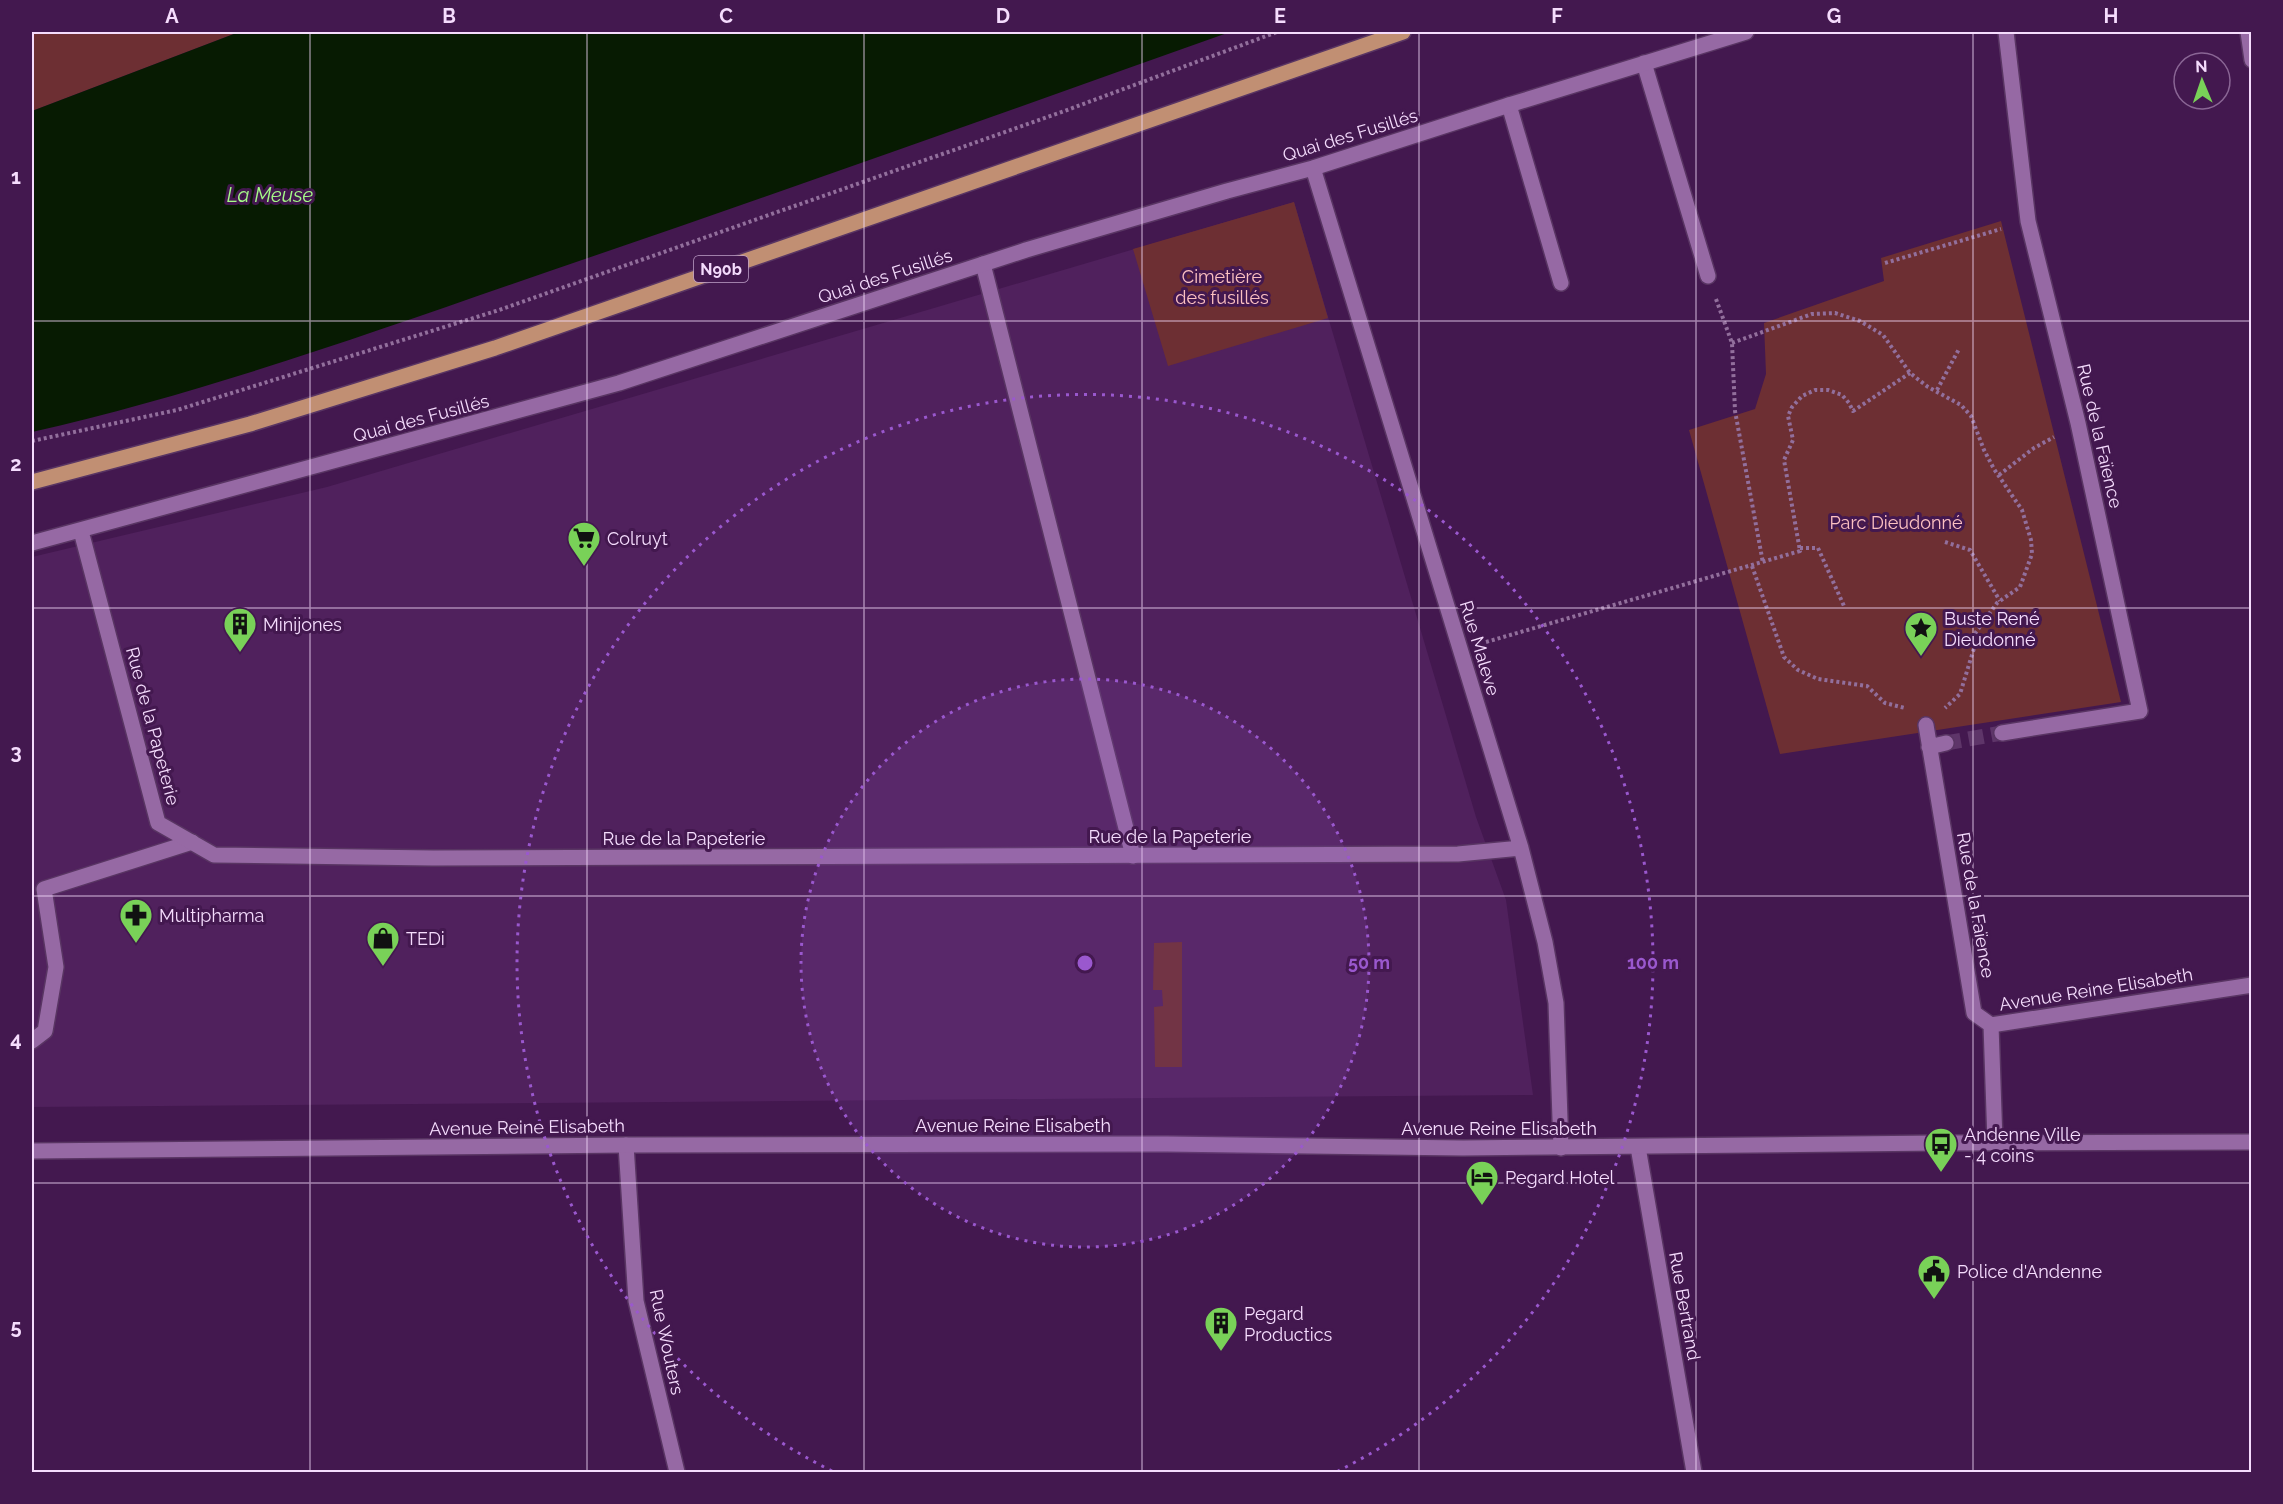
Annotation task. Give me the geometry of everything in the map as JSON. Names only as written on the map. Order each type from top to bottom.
[{"type":"main road","name":"N90b","points":[[32,482],[250,424],[495,348],[1403,32]]},
{"type":"street","name":"Quai des Fusillés","points":[[32,543],[619,382],[983,264],[1313,168],[1746,32]]},
{"type":"street","name":"Rue de la Faïence","points":[[2002,734],[2140,711],[2078,423],[2028,221],[2006,32]]},
{"type":"street","points":[[2248,32],[2252,60]]},
{"type":"street","points":[[1644,63],[1708,276]]},
{"type":"street","points":[[1509,105],[1562,282]]},
{"type":"street","name":"Rue Maleve","points":[[1313,168],[1521,848],[1545,942],[1556,1003],[1562,1148]]},
{"type":"street","points":[[983,264],[1133,856]]},
{"type":"street","name":"Rue de la Papeterie","points":[[81,531],[158,823],[214,855],[433,858],[1133,856],[1458,854],[1521,848]]},
{"type":"street","name":"Rue de la Faïence","points":[[1926,725],[1974,1013],[1992,1025]]},
{"type":"street","points":[[1929,747],[1946,743]]},
{"type":"street","points":[[32,1041],[45,1031],[56,967],[44,889],[192,842]]},
{"type":"street","name":"Avenue Reine Elisabeth","points":[[1995,1143],[1992,1025],[2252,985]]},
{"type":"street","name":"Avenue Reine Elisabeth","points":[[32,1151],[626,1145],[1167,1144],[1562,1148],[2252,1142]]},
{"type":"street","name":"Rue Wouters","points":[[626,1145],[636,1301],[677,1473]]},
{"type":"street","name":"Rue Bertrand","points":[[1638,1147],[1694,1473]]},
{"type":"path","points":[[32,441],[177,410],[496,312],[1059,113],[1277,32]]},
{"type":"path","points":[[1885,263],[2028,221]]},
{"type":"path","points":[[1708,276],[1732,343],[1735,411],[1763,563]]},
{"type":"path","points":[[1732,343],[1812,314],[1835,313],[1860,321],[1883,335],[1910,373],[1961,405],[1971,416],[1984,450],[2022,510],[2031,540],[2032,554],[2020,587],[2000,601],[1976,632],[1975,645],[1960,694],[1926,725],[1906,708],[1885,703],[1867,686],[1818,679],[1798,670],[1784,657],[1752,566]]},
{"type":"path","points":[[1937,390],[1959,349]]},
{"type":"path","points":[[1460,650],[1800,551],[1784,460],[1793,440],[1788,416],[1792,407],[1802,396],[1815,390],[1828,390],[1842,395],[1850,403],[1853,411],[1910,373]]},
{"type":"path","points":[[1999,476],[2034,448],[2078,423]]},
{"type":"path","points":[[1945,542],[1970,550],[2000,601]]},
{"type":"path","points":[[1800,548],[1818,548],[1844,606]]},
{"type":"shaded area","points":[[1294,202],[1476,817],[1506,900],[1533,1095],[32,1107],[32,557],[327,487]]},
{"type":"green space","points":[[32,32],[239,32],[32,111]]},
{"type":"green space","name":"Cimetière des fusillés","points":[[1294,202],[1328,318],[1168,366],[1133,249]]},
{"type":"green space","name":"Parc Dieudonné","points":[[2001,221],[2121,702],[1780,754],[1689,430],[1755,409],[1766,374],[1764,323],[1884,281],[1881,258]]},
{"type":"green space","points":[[1182,942],[1182,1067],[1155,1067],[1154,1007],[1163,1006],[1162,990],[1153,990],[1154,943]]},
{"type":"water","name":"La Meuse","points":[[239,32],[1230,32],[355,338],[162,398],[32,432],[32,111]]},
{"type":"tunnel","points":[[1946,743],[2002,733]]},
{"type":"place","name":"Colruyt","points":[[584,567]]},
{"type":"place","name":"Minijones","points":[[240,653]]},
{"type":"place","name":"Buste René Dieudonné","points":[[1921,657]]},
{"type":"place","name":"Multipharma","points":[[136,944]]},
{"type":"place","name":"TEDi","points":[[383,967]]},
{"type":"place","name":"Andenne Ville - 4 coins","points":[[1941,1173]]},
{"type":"place","name":"Pegard Hotel","points":[[1482,1206]]},
{"type":"place","name":"Police d'Andenne","points":[[1934,1300]]},
{"type":"place","name":"Pegard Productics","points":[[1221,1352]]}]
